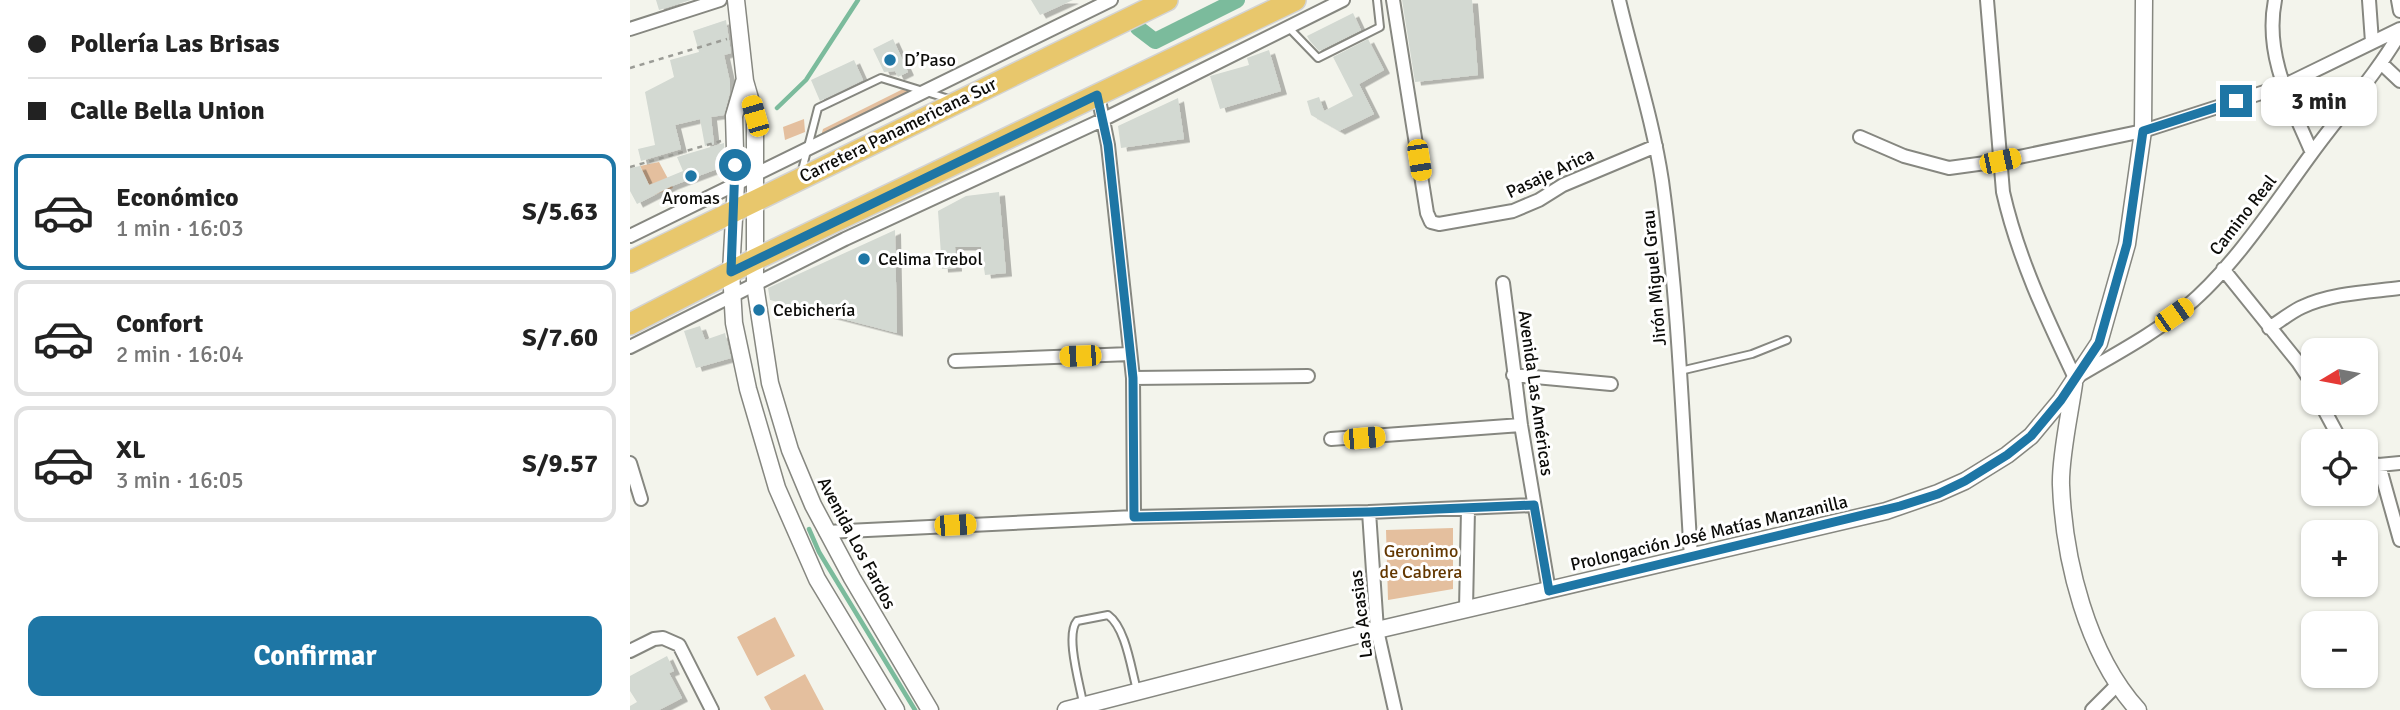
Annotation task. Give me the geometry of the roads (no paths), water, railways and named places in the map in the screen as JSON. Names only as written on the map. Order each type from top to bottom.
[{"type":"highway","points":[[630,324],[754,260],[1295,0]]},
{"type":"highway","name":"Carretera Panamericana Sur","points":[[630,262],[1163,2]]},
{"type":"street","points":[[630,29],[720,0]]},
{"type":"street","points":[[736,0],[745,81],[734,116],[736,183],[731,295],[748,389],[777,488],[817,579],[896,710]]},
{"type":"street","points":[[630,236],[1111,0]]},
{"type":"street","points":[[630,347],[731,295],[979,175],[1102,120],[1343,0]]},
{"type":"street","name":"Pasaje Arica","points":[[1393,0],[1427,213],[1431,222],[1439,224],[1513,211],[1539,200],[1563,185],[1656,146]]},
{"type":"street","name":"Jirón Miguel Grau","points":[[1619,0],[1656,146],[1665,209],[1680,371],[1690,557]]},
{"type":"street","points":[[1987,0],[2003,192],[2019,251],[2042,310],[2074,378],[2061,483],[2079,596],[2086,620],[2117,685],[2138,710]]},
{"type":"street","name":"Prolongación José Matías Manzanilla","points":[[1066,710],[1095,706],[1137,692],[1377,630],[1886,511],[1938,494],[1984,470],[2031,436],[2061,400],[2099,343],[2127,244],[2143,131],[2144,0]]},
{"type":"street","points":[[2275,0],[2272,38],[2283,86],[2312,153]]},
{"type":"street","points":[[2369,0],[2372,42]]},
{"type":"street","points":[[2398,0],[2400,11]]},
{"type":"street","points":[[1860,136],[1904,156],[1938,166],[1950,168],[2000,161],[2143,131],[2283,86],[2400,31]]},
{"type":"street","name":"Camino Real","points":[[2074,378],[2151,332],[2187,306],[2223,269],[2383,62],[2400,31]]},
{"type":"street","points":[[2383,62],[2400,65]]},
{"type":"street","points":[[2383,62],[2400,81]]},
{"type":"street","name":"Avenida Los Fardos","points":[[745,81],[755,116],[755,285],[770,383],[801,478],[826,532],[930,710]]},
{"type":"street","points":[[1097,95],[1108,145],[1133,378],[1134,517]]},
{"type":"street","points":[[2223,269],[2301,366]]},
{"type":"street","name":"Avenida Las Américas","points":[[1503,283],[1513,375],[1549,591]]},
{"type":"street","points":[[2269,328],[2300,308],[2318,301],[2358,293],[2400,290]]},
{"type":"street","points":[[955,361],[1130,354]]},
{"type":"street","points":[[1513,375],[1611,384]]},
{"type":"street","points":[[1133,378],[1308,376]]},
{"type":"street","points":[[748,389],[770,383]]},
{"type":"street","points":[[1331,439],[1521,425]]},
{"type":"street","points":[[630,463],[641,499]]},
{"type":"street","points":[[2378,464],[2400,463]]},
{"type":"street","points":[[2378,480],[2400,540]]},
{"type":"street","points":[[826,532],[1134,517],[1534,505]]},
{"type":"street","points":[[1466,609],[1468,509]]},
{"type":"street","name":"Las Acasias","points":[[1369,512],[1377,630],[1395,710]]},
{"type":"street","points":[[630,651],[654,639],[663,638],[679,645],[712,710]]},
{"type":"street","points":[[2092,710],[2117,685]]},
{"type":"lane","points":[[1288,27],[1318,58],[1380,27],[1377,0]]},
{"type":"lane","points":[[800,179],[818,108],[881,78],[957,102]]},
{"type":"lane","points":[[1680,371],[1752,354],[1787,340]]},
{"type":"lane","points":[[1095,706],[1071,636],[1073,624],[1077,621],[1108,615],[1113,619],[1121,631],[1137,692]]},
{"type":"waterway","points":[[777,108],[806,80],[858,0]]},
{"type":"waterway","points":[[1138,28],[1155,41],[1237,0]]},
{"type":"waterway","points":[[809,529],[819,552],[915,710]]},
{"type":"place","name":"D’Paso","points":[[890,60]]},
{"type":"place","name":"Aromas","points":[[691,176]]},
{"type":"place","name":"Celima Trebol","points":[[864,259]]},
{"type":"place","name":"Cebichería","points":[[759,310]]},
{"type":"park label","name":"Geronimo de Cabrera","points":[[1421,561]]}]
